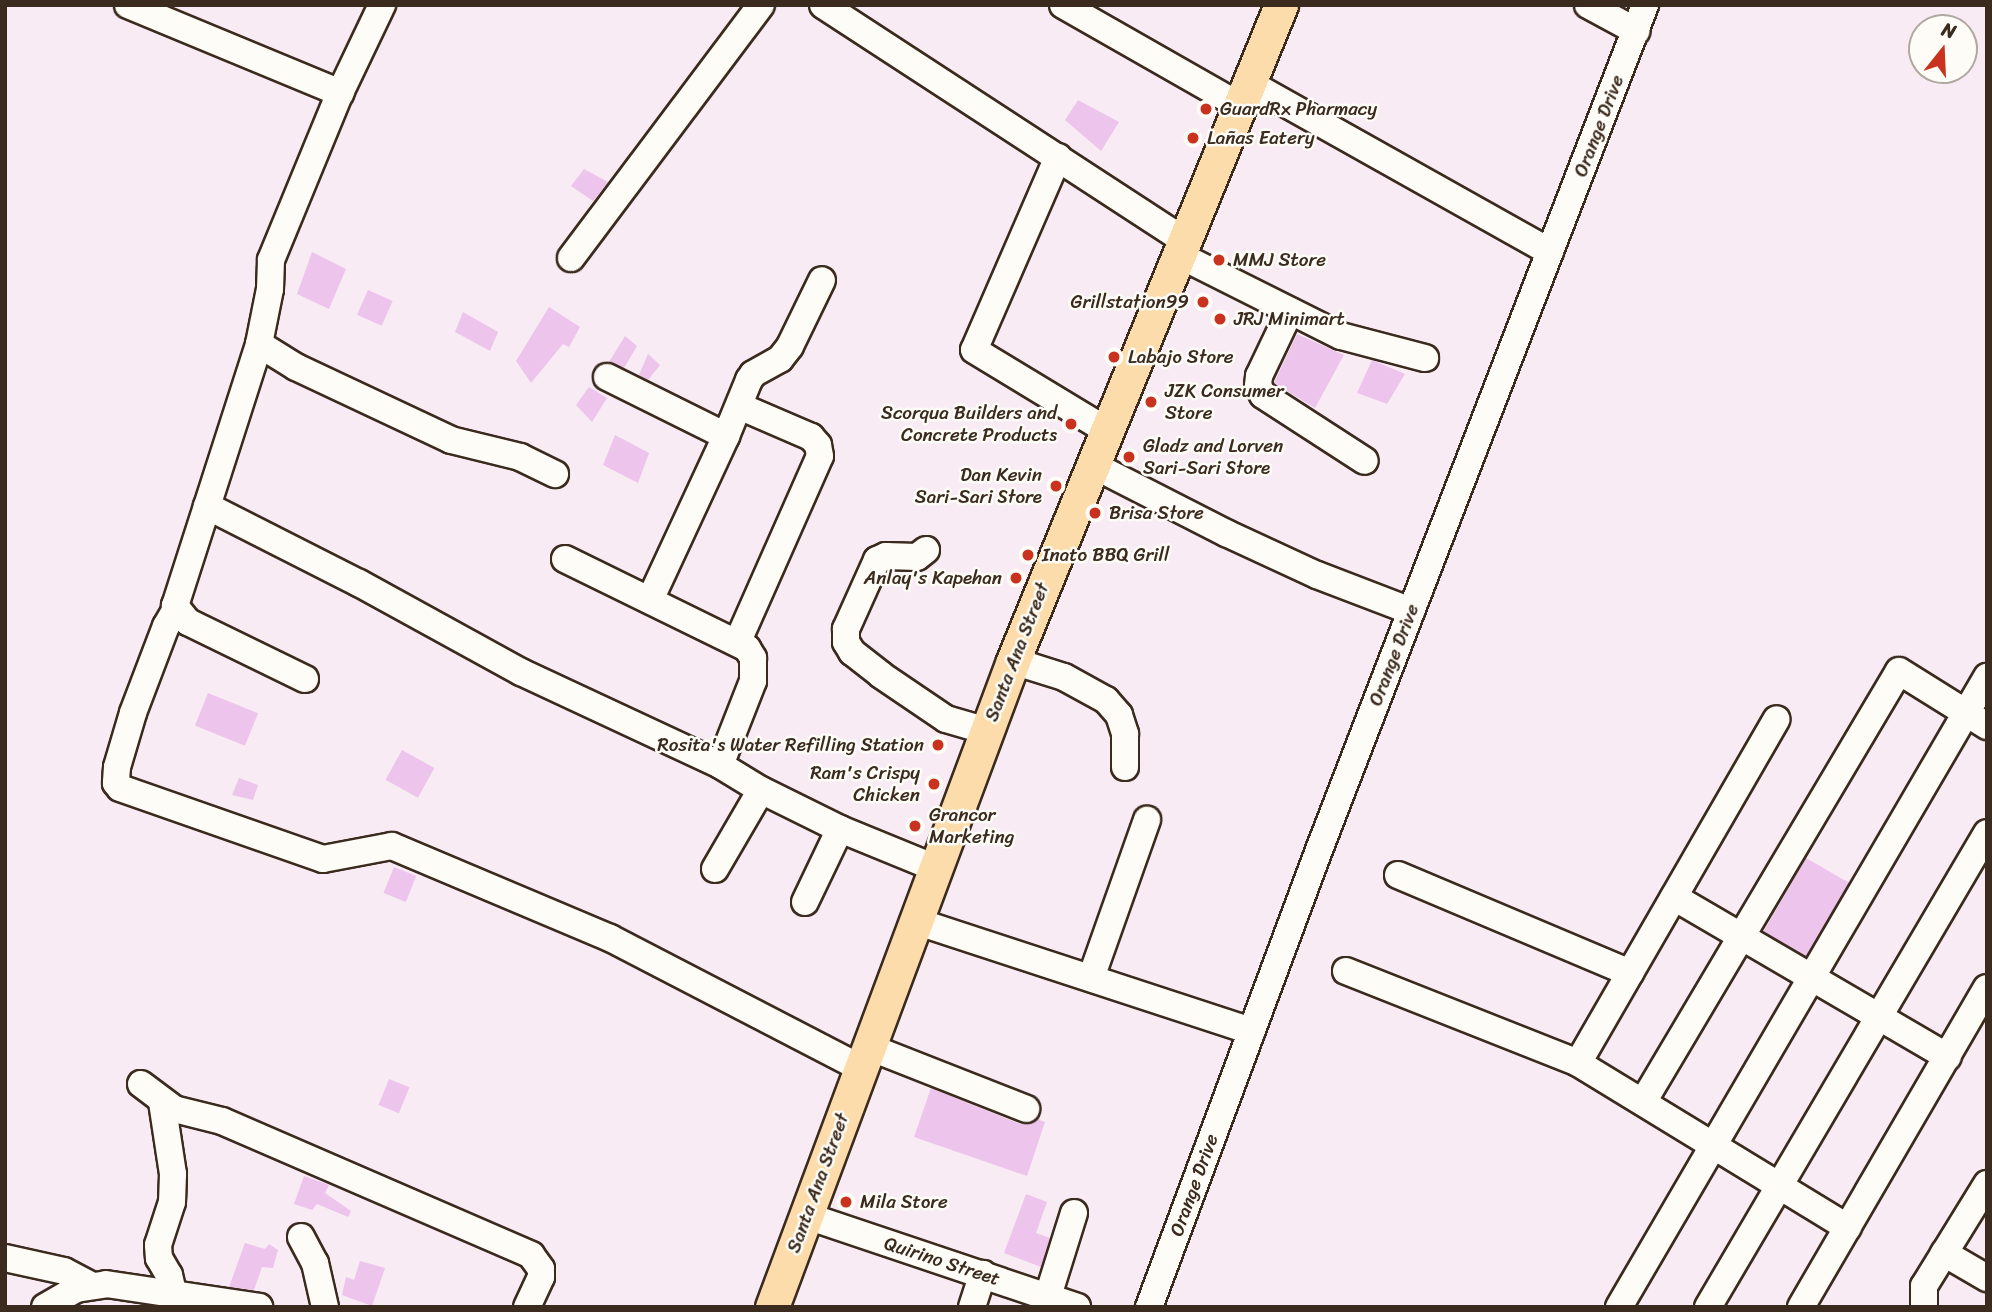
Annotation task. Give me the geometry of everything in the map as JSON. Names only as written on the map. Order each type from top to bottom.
[{"type":"main road","name":"Santa Ana Street","points":[[772,1307],[1013,661],[1091,464],[1281,5]]},
{"type":"street","points":[[128,5],[340,93]]},
{"type":"street","points":[[382,5],[340,93],[271,260],[270,289],[259,344],[176,609],[166,626],[134,713],[117,767],[116,783],[120,788],[323,859],[392,846],[610,938],[865,1058],[1026,1109]]},
{"type":"street","points":[[571,258],[761,5]]},
{"type":"street","points":[[823,5],[1058,157],[1182,248],[1290,311],[1342,335],[1425,358]]},
{"type":"street","points":[[1063,5],[1245,94],[1550,252]]},
{"type":"street","points":[[1588,5],[1636,31]]},
{"type":"street","name":"Orange Drive","points":[[1149,1307],[1411,611],[1646,5]]},
{"type":"street","points":[[1058,157],[974,350],[1106,430]]},
{"type":"street","points":[[650,600],[752,374],[780,359],[790,346],[822,280]]},
{"type":"street","points":[[1290,311],[1259,376],[1258,386],[1263,395],[1365,461]]},
{"type":"street","points":[[259,344],[296,367],[451,440],[513,454],[555,474]]},
{"type":"street","points":[[607,377],[726,436]]},
{"type":"street","points":[[738,641],[820,456],[818,445],[811,436],[739,406]]},
{"type":"street","points":[[1091,464],[1317,575],[1411,611]]},
{"type":"street","points":[[207,506],[359,583],[521,672],[720,765],[761,790],[840,829],[935,868]]},
{"type":"street","points":[[926,550],[917,557],[886,556],[877,560],[846,629],[846,642],[852,652],[881,675],[946,719],[987,732]]},
{"type":"street","points":[[565,559],[738,641],[747,648],[753,658],[753,681],[720,765]]},
{"type":"street","points":[[176,609],[188,622],[305,679]]},
{"type":"street","points":[[1013,661],[1064,677],[1106,700],[1119,715],[1125,734],[1125,767]]},
{"type":"street","points":[[1643,1102],[1899,671],[1976,719]]},
{"type":"street","points":[[1619,1307],[1811,977],[1976,719],[1987,677]]},
{"type":"street","points":[[1578,1063],[1777,719]]},
{"type":"street","points":[[715,869],[761,790]]},
{"type":"street","points":[[1091,978],[1147,820]]},
{"type":"street","points":[[805,902],[840,829]]},
{"type":"street","points":[[1708,1307],[1987,834]]},
{"type":"street","points":[[1398,875],[1630,973]]},
{"type":"street","points":[[1674,897],[1948,1057]]},
{"type":"street","points":[[915,921],[1251,1031]]},
{"type":"street","points":[[1346,971],[1578,1063],[1847,1228]]},
{"type":"street","points":[[1801,1307],[1987,988]]},
{"type":"street","points":[[141,1084],[162,1102],[186,1114],[198,1113],[222,1121],[531,1255],[541,1269],[541,1277],[527,1307]]},
{"type":"street","points":[[162,1102],[173,1174],[172,1202],[158,1245],[159,1258],[169,1275],[173,1293]]},
{"type":"street","points":[[1924,1307],[1924,1286],[1987,1184]]},
{"type":"street","points":[[1048,1296],[1074,1213]]},
{"type":"street","name":"Quirino Street","points":[[807,1216],[1077,1307]]},
{"type":"street","points":[[301,1237],[315,1263],[326,1307]]},
{"type":"street","points":[[1944,1253],[1987,1278]]},
{"type":"street","points":[[5,1258],[64,1271],[90,1285]]},
{"type":"street","points":[[972,1307],[983,1274]]},
{"type":"street","points":[[44,1307],[90,1285],[116,1285],[259,1307]]},
{"type":"building","points":[[1078,100],[1119,122],[1101,151],[1065,120]]},
{"type":"building","points":[[584,169],[608,182],[593,201],[571,186]]},
{"type":"building","points":[[312,252],[346,269],[329,309],[297,294]]},
{"type":"building","points":[[368,290],[393,301],[382,326],[357,315]]},
{"type":"building","points":[[549,307],[580,327],[569,347],[563,344],[531,383],[516,361]]},
{"type":"building","points":[[463,312],[498,332],[490,351],[455,332]]},
{"type":"building","points":[[1297,334],[1344,355],[1315,408],[1274,383]]},
{"type":"building","points":[[625,336],[637,346],[624,368],[609,362]]},
{"type":"building","points":[[648,354],[660,365],[648,380],[639,375]]},
{"type":"building","points":[[1372,360],[1405,374],[1387,404],[1357,393]]},
{"type":"building","points":[[589,387],[607,398],[592,422],[576,405]]},
{"type":"building","points":[[615,435],[649,453],[638,483],[603,465]]},
{"type":"building","points":[[208,693],[258,713],[245,746],[195,725]]},
{"type":"building","points":[[402,750],[434,768],[418,798],[386,780]]},
{"type":"building","points":[[239,778],[258,785],[253,800],[232,795]]},
{"type":"building","points":[[1806,858],[1849,883],[1807,957],[1764,932]]},
{"type":"building","points":[[394,867],[416,876],[406,902],[384,893]]},
{"type":"building","points":[[389,1079],[409,1087],[399,1113],[379,1105]]},
{"type":"building","points":[[931,1088],[1020,1124],[1029,1124],[1037,1119],[1045,1122],[1027,1176],[914,1137]]},
{"type":"building","points":[[304,1176],[329,1185],[325,1193],[351,1211],[348,1217],[317,1204],[312,1210],[294,1204]]},
{"type":"building","points":[[1026,1194],[1047,1202],[1036,1233],[1050,1238],[1041,1267],[1004,1253]]},
{"type":"building","points":[[245,1243],[265,1249],[269,1244],[278,1250],[273,1268],[262,1267],[254,1290],[229,1287]]},
{"type":"building","points":[[360,1261],[385,1268],[372,1306],[342,1295],[346,1277],[354,1280]]},
{"type":"place","name":"GuardRx Pharmacy","points":[[1206,109]]},
{"type":"place","name":"Lañas Eatery","points":[[1193,138]]},
{"type":"place","name":"MMJ Store","points":[[1219,260]]},
{"type":"place","name":"Grillstation99","points":[[1203,302]]},
{"type":"place","name":"JRJ Minimart","points":[[1220,319]]},
{"type":"place","name":"Labajo Store","points":[[1114,357]]},
{"type":"place","name":"JZK Consumer Store","points":[[1151,402]]},
{"type":"place","name":"Scorqua Builders and Concrete Products","points":[[1071,424]]},
{"type":"place","name":"Gladz and Lorven Sari-Sari Store","points":[[1129,457]]},
{"type":"place","name":"Dan Kevin Sari-Sari Store","points":[[1056,486]]},
{"type":"place","name":"Brisa Store","points":[[1095,513]]},
{"type":"place","name":"Inato BBQ Grill","points":[[1028,555]]},
{"type":"place","name":"Anlay's Kapehan","points":[[1016,578]]},
{"type":"place","name":"Rosita's Water Refilling Station","points":[[938,745]]},
{"type":"place","name":"Ram's Crispy Chicken","points":[[934,784]]},
{"type":"place","name":"Grancor Marketing","points":[[915,826]]},
{"type":"place","name":"Mila Store","points":[[846,1202]]}]
